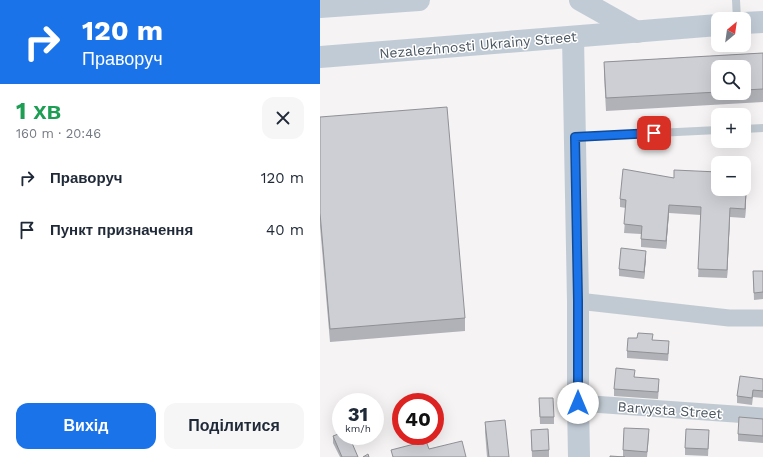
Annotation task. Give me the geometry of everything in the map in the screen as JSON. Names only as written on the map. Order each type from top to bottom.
[{"type":"street","points":[[320,7],[419,0]]},
{"type":"street","points":[[580,0],[637,32]]},
{"type":"street","points":[[751,23],[763,22]]},
{"type":"street","name":"Nezalezhnosti Ukrainy Street","points":[[320,57],[711,26]]},
{"type":"street","points":[[573,37],[578,301],[579,457]]},
{"type":"street","points":[[578,301],[729,318],[763,318]]},
{"type":"street","name":"Barvysta Street","points":[[578,403],[763,416]]},
{"type":"lane","points":[[736,0],[737,12]]},
{"type":"lane","points":[[751,129],[763,128]]},
{"type":"lane","points":[[575,137],[711,130]]},
{"type":"building","points":[[763,53],[763,89],[751,90],[751,60],[711,60],[711,92],[606,98],[604,62]]},
{"type":"building","points":[[447,107],[465,318],[330,329],[320,213],[320,117]]},
{"type":"building","points":[[623,169],[674,178],[674,170],[711,172],[711,196],[746,196],[745,209],[730,208],[727,270],[698,269],[701,207],[669,205],[666,241],[641,239],[642,226],[624,224],[626,200],[620,199]]},
{"type":"building","points":[[621,248],[646,251],[644,272],[619,269]]},
{"type":"building","points":[[753,271],[763,271],[763,292],[754,293]]},
{"type":"building","points":[[638,333],[653,334],[652,340],[669,341],[668,354],[627,351],[628,338],[637,338]]},
{"type":"building","points":[[616,368],[635,370],[634,377],[659,379],[658,392],[614,389]]},
{"type":"building","points":[[740,376],[763,379],[763,391],[753,390],[752,398],[737,396]]},
{"type":"building","points":[[539,398],[553,398],[554,417],[540,417]]},
{"type":"building","points":[[739,417],[763,419],[763,436],[738,434]]},
{"type":"building","points":[[505,420],[509,457],[489,457],[485,422]]},
{"type":"building","points":[[624,428],[649,429],[647,452],[623,450]]},
{"type":"building","points":[[548,429],[549,450],[532,451],[531,430]]},
{"type":"building","points":[[686,429],[709,430],[708,449],[685,448]]},
{"type":"building","points":[[462,441],[466,457],[393,457],[391,450],[410,445],[428,445],[429,449]]},
{"type":"building","points":[[337,445],[353,445],[358,457],[342,457]]},
{"type":"route","points":[[578,403],[575,137],[654,133]]}]
